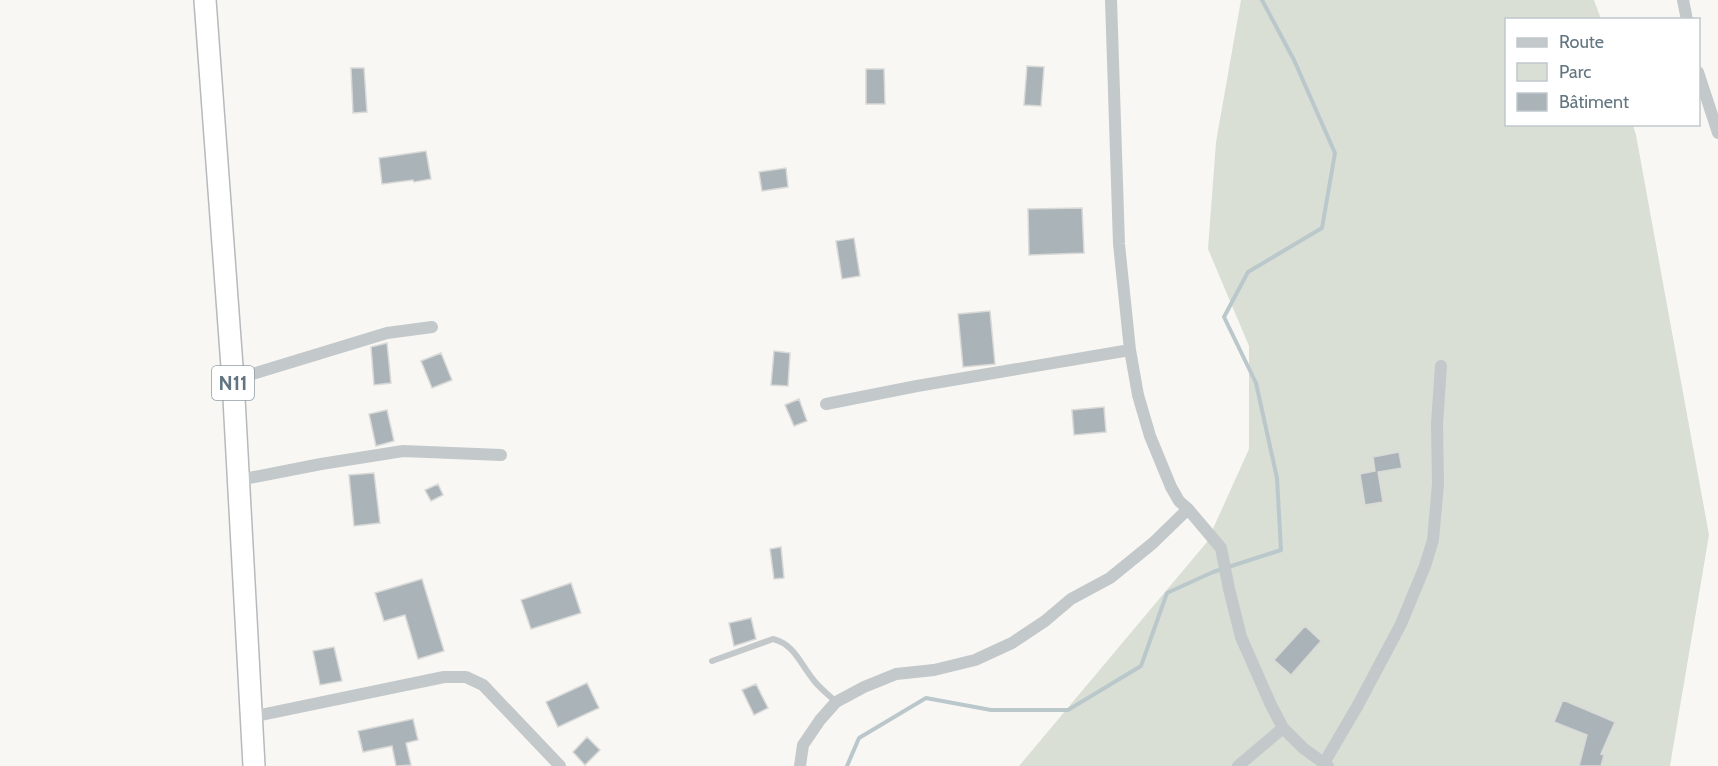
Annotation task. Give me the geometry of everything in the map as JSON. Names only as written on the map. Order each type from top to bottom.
[{"type":"highway","name":"N11","points":[[205,0],[233,380],[254,766]]},
{"type":"street","points":[[1111,0],[1119,244],[1130,351],[1138,395],[1150,436],[1171,488],[1179,501],[1221,548],[1241,637],[1271,705],[1283,728],[1303,748],[1326,765],[1401,624],[1425,566],[1432,540],[1438,484],[1437,424],[1441,366]]},
{"type":"street","points":[[1683,0],[1687,18]]},
{"type":"street","points":[[1700,78],[1718,133]]},
{"type":"street","points":[[233,380],[387,333],[432,327]]},
{"type":"street","points":[[826,404],[950,380],[1130,351]]},
{"type":"street","points":[[239,480],[403,451],[501,455]]},
{"type":"street","points":[[800,766],[803,745],[836,702],[864,687],[897,674],[934,670],[975,660],[1012,643],[1045,621],[1071,599],[1110,578],[1153,543],[1188,509]]},
{"type":"street","points":[[251,717],[444,677],[466,677],[483,685],[560,766]]},
{"type":"street","points":[[1238,766],[1283,728]]},
{"type":"lane","points":[[712,661],[773,639],[783,641],[799,657],[813,680],[836,702]]},
{"type":"green space","points":[[1241,0],[1594,0],[1601,18],[1505,18],[1505,126],[1633,126],[1636,135],[1709,535],[1670,766],[1019,766],[1207,542],[1249,449],[1249,346],[1208,249],[1216,142]]},
{"type":"building","points":[[1027,66],[1044,67],[1041,106],[1024,105]]},
{"type":"building","points":[[351,68],[364,68],[367,112],[353,113]]},
{"type":"building","points":[[866,69],[884,69],[885,104],[866,104]]},
{"type":"building","points":[[426,151],[431,179],[382,184],[379,158]]},
{"type":"building","points":[[786,168],[788,187],[762,191],[759,172]]},
{"type":"building","points":[[1082,208],[1084,253],[1029,255],[1028,209]]},
{"type":"building","points":[[854,238],[860,276],[842,279],[836,241]]},
{"type":"building","points":[[990,311],[995,364],[963,367],[958,314]]},
{"type":"building","points":[[387,343],[391,383],[374,385],[371,347]]},
{"type":"building","points":[[774,351],[790,353],[788,386],[771,385]]},
{"type":"building","points":[[441,353],[452,380],[432,388],[421,361]]},
{"type":"building","points":[[799,399],[807,421],[794,426],[785,405]]},
{"type":"building","points":[[1104,407],[1106,432],[1074,435],[1072,410]]},
{"type":"building","points":[[387,410],[394,441],[376,446],[369,414]]},
{"type":"building","points":[[1399,452],[1402,468],[1378,472],[1383,502],[1365,505],[1360,474],[1375,471],[1373,457]]},
{"type":"building","points":[[374,473],[380,523],[354,526],[349,475]]},
{"type":"building","points":[[438,484],[443,495],[431,501],[425,490]]},
{"type":"building","points":[[781,547],[784,578],[774,579],[770,549]]},
{"type":"building","points":[[422,579],[444,651],[418,659],[405,615],[384,621],[375,593]]},
{"type":"building","points":[[571,583],[581,613],[531,629],[521,600]]},
{"type":"building","points":[[751,618],[756,639],[734,646],[729,623]]},
{"type":"building","points":[[1305,626],[1321,641],[1291,675],[1274,660]]},
{"type":"building","points":[[334,647],[342,681],[320,685],[313,651]]},
{"type":"building","points":[[587,683],[599,708],[558,727],[546,702]]},
{"type":"building","points":[[756,684],[768,708],[754,715],[742,690]]},
{"type":"building","points":[[1563,700],[1615,722],[1601,754],[1604,755],[1601,766],[1579,766],[1587,735],[1554,722]]},
{"type":"building","points":[[413,719],[418,740],[406,743],[411,765],[396,766],[392,746],[363,752],[358,731]]},
{"type":"building","points":[[587,737],[600,750],[585,765],[573,752]]},
{"type":"waterway","points":[[847,766],[859,738],[926,698],[991,710],[1068,710],[1141,666],[1167,593],[1213,572],[1281,550],[1277,478],[1256,383],[1224,317],[1248,272],[1322,228],[1335,153],[1294,60],[1262,0]]}]
